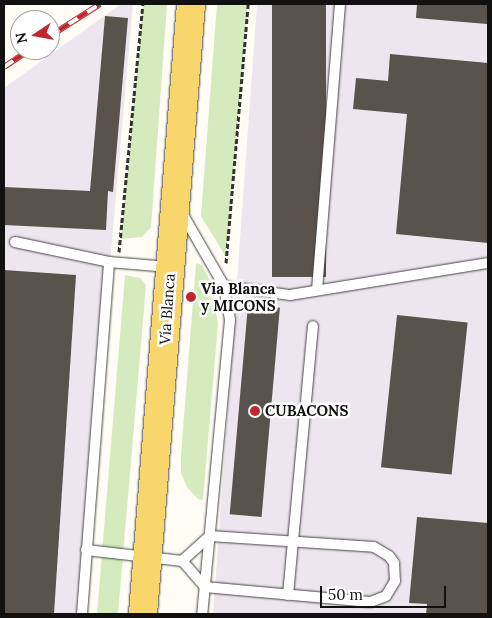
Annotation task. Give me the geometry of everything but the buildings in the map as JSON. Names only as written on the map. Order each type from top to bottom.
[{"type":"main road","name":"Vía Blanca","points":[[143,614],[191,4]]},
{"type":"lane","points":[[317,290],[340,4]]},
{"type":"lane","points":[[176,203],[224,286],[230,320],[202,614]]},
{"type":"lane","points":[[14,242],[114,262],[170,267]]},
{"type":"lane","points":[[82,614],[86,550],[114,262]]},
{"type":"lane","points":[[224,286],[290,295],[488,263]]},
{"type":"lane","points":[[288,594],[312,326]]},
{"type":"lane","points":[[86,550],[182,561],[205,587],[370,602],[386,596],[395,581],[394,564],[389,556],[374,547],[210,536],[182,561]]},
{"type":"path","points":[[114,262],[143,4]]},
{"type":"path","points":[[224,286],[248,4]]},
{"type":"shaded area","points":[[121,4],[133,4],[79,614],[4,614],[4,88],[43,60],[60,60],[60,48]]},
{"type":"shaded area","points":[[257,4],[488,4],[488,614],[213,614]]},
{"type":"green space","points":[[143,4],[167,4],[151,227],[142,237],[121,239]]},
{"type":"green space","points":[[217,4],[248,4],[226,257],[201,216]]},
{"type":"green space","points":[[196,263],[202,265],[210,281],[218,323],[203,500],[198,499],[187,487],[181,473]]},
{"type":"green space","points":[[125,275],[140,278],[146,285],[118,614],[97,614]]},
{"type":"railway","points":[[60,30],[100,4]]},
{"type":"railway","points":[[4,67],[14,60]]},
{"type":"place","name":"Via Blanca y MICONS","points":[[191,297]]},
{"type":"place","name":"CUBACONS","points":[[255,411]]}]
